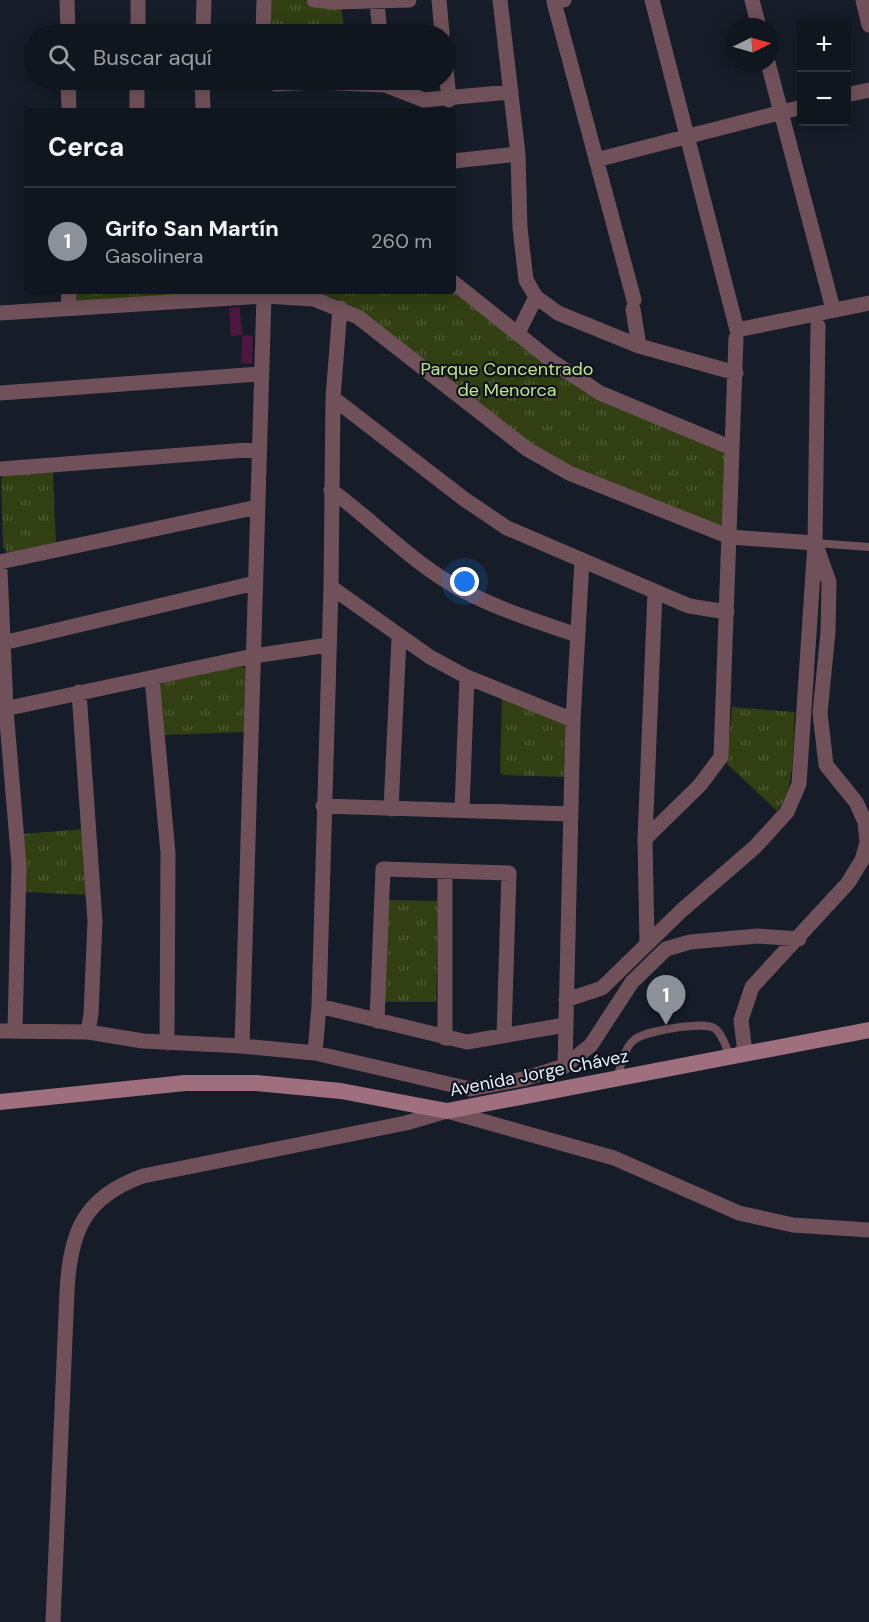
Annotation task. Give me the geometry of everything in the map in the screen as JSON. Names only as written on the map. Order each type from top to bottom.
[{"type":"main road","name":"Avenida Jorge Chávez","points":[[0,1102],[185,1083],[256,1083],[341,1091],[447,1111],[869,1030]]},
{"type":"street","points":[[67,0],[68,24]]},
{"type":"street","points":[[138,0],[138,24]]},
{"type":"street","points":[[203,24],[204,0]]},
{"type":"street","points":[[263,24],[264,0]]},
{"type":"street","points":[[314,0],[376,2],[409,0]]},
{"type":"street","points":[[439,0],[441,24]]},
{"type":"street","points":[[500,0],[519,154],[521,239],[526,280],[536,297],[558,313],[639,346],[736,373]]},
{"type":"street","points":[[564,0],[554,2],[633,305],[639,346]]},
{"type":"street","points":[[645,839],[669,818],[700,785],[721,757],[737,334],[652,0]]},
{"type":"street","points":[[752,0],[757,18]]},
{"type":"street","points":[[863,0],[869,25]]},
{"type":"street","points":[[376,2],[379,24]]},
{"type":"street","points":[[770,72],[833,309]]},
{"type":"street","points":[[68,90],[69,108]]},
{"type":"street","points":[[137,90],[137,108]]},
{"type":"street","points":[[202,90],[203,108]]},
{"type":"street","points":[[402,90],[424,100],[449,100],[511,92]]},
{"type":"street","points":[[448,90],[449,100]]},
{"type":"street","points":[[851,94],[869,90]]},
{"type":"street","points":[[596,160],[797,108]]},
{"type":"street","points":[[456,161],[519,154]]},
{"type":"street","points":[[456,284],[553,362],[600,393],[732,448]]},
{"type":"street","points":[[68,308],[69,294]]},
{"type":"street","points":[[242,1046],[264,296]]},
{"type":"street","points":[[0,313],[264,296],[314,299],[358,317],[527,449],[569,472],[730,537],[815,543]]},
{"type":"street","points":[[518,333],[536,297]]},
{"type":"street","points":[[737,334],[833,309],[869,303]]},
{"type":"street","points":[[315,1053],[319,1006],[331,587],[333,398],[340,309]]},
{"type":"street","points":[[566,1000],[602,988],[647,944],[755,847],[787,812],[799,784],[815,543],[818,326]]},
{"type":"street","points":[[0,393],[260,374]]},
{"type":"street","points":[[333,398],[464,499],[507,528],[688,606],[727,612]]},
{"type":"street","points":[[0,469],[260,449]]},
{"type":"street","points":[[331,490],[364,514],[402,548],[461,589],[528,619],[577,635]]},
{"type":"street","points":[[0,562],[258,507]]},
{"type":"street","points":[[738,1054],[741,1020],[752,987],[799,939],[848,883],[862,860],[867,843],[865,822],[856,802],[826,765],[820,713],[828,632],[829,582],[815,543]]},
{"type":"street","points":[[566,1066],[565,1025],[573,720],[582,561]]},
{"type":"street","points":[[0,570],[3,710],[19,865],[8,1030],[88,1032],[167,1042],[315,1053],[470,1089],[523,1079],[566,1066],[591,1045],[632,982],[666,949],[690,942],[759,936],[799,939]]},
{"type":"street","points":[[3,643],[255,583]]},
{"type":"street","points":[[331,587],[399,638],[467,677],[573,720]]},
{"type":"street","points":[[647,944],[645,839],[655,592]]},
{"type":"street","points":[[391,809],[399,638]]},
{"type":"street","points":[[3,710],[253,656],[328,645]]},
{"type":"street","points":[[462,810],[467,677]]},
{"type":"street","points":[[152,678],[168,853],[167,1042]]},
{"type":"street","points":[[79,692],[94,921],[91,1014],[88,1032]]},
{"type":"street","points":[[646,805],[669,818]]},
{"type":"street","points":[[323,806],[571,814]]},
{"type":"street","points":[[377,1021],[383,869],[509,873],[504,1035]]},
{"type":"street","points":[[445,871],[445,1038]]},
{"type":"street","points":[[319,1006],[467,1042],[565,1025]]},
{"type":"street","points":[[53,1622],[68,1269],[71,1249],[85,1216],[104,1195],[143,1176],[406,1123],[447,1111],[614,1158],[738,1213],[792,1226],[869,1230]]},
{"type":"lane","points":[[815,543],[869,547]]},
{"type":"lane","points":[[617,1079],[626,1051],[633,1040],[645,1034],[700,1025],[711,1026],[718,1030],[738,1054]]},
{"type":"green space","points":[[270,0],[305,0],[317,7],[341,7],[344,24],[270,24]]},
{"type":"green space","name":"Parque Concentrado de Menorca","points":[[456,293],[527,348],[726,451],[725,521],[721,525],[713,525],[556,460],[489,414],[362,311],[332,297],[317,294]]},
{"type":"green space","points":[[74,294],[213,294],[77,301]]},
{"type":"green space","points":[[53,472],[56,544],[7,553],[3,546],[1,479],[6,474]]},
{"type":"green space","points":[[240,665],[247,670],[245,732],[164,735],[159,685],[165,681]]},
{"type":"green space","points":[[502,697],[566,722],[568,777],[503,775],[500,772]]},
{"type":"green space","points":[[732,707],[795,712],[791,777],[777,811],[727,764]]},
{"type":"green space","points":[[85,829],[89,895],[25,892],[22,834]]},
{"type":"green space","points":[[387,900],[438,901],[436,1002],[383,1002]]},
{"type":"building","points":[[240,307],[242,335],[231,336],[229,308]]},
{"type":"building","points":[[242,335],[253,336],[252,364],[241,363]]},
{"type":"place","name":"Grifo San Martín","points":[[666,1025]]}]
